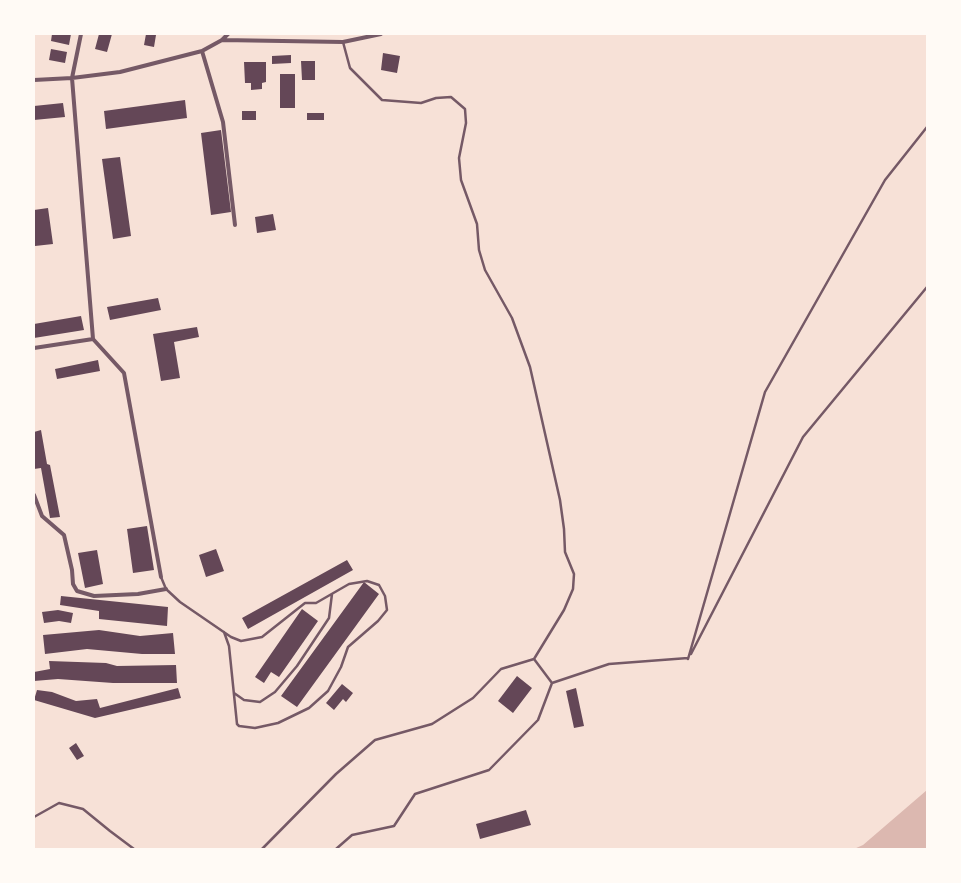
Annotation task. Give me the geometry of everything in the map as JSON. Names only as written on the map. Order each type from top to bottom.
[{"type":"street","points":[[80,34],[72,78],[93,339],[124,373],[162,577]]},
{"type":"street","points":[[34,80],[72,78],[120,72],[202,51],[222,40],[228,34]]},
{"type":"street","points":[[222,40],[343,42],[382,34]]},
{"type":"street","points":[[202,51],[223,122],[235,225]]},
{"type":"street","points":[[34,348],[93,339]]},
{"type":"street","points":[[34,495],[42,516],[64,535],[72,570],[73,584],[77,591],[94,596],[138,594],[166,589]]},
{"type":"lane","points":[[262,849],[336,774],[375,740],[432,724],[473,698],[500,669],[534,659],[564,610],[573,589],[574,574],[565,552],[564,529],[560,500],[530,367],[512,318],[485,270],[479,250],[477,224],[461,180],[460,158],[466,123],[465,109],[451,97],[436,98],[421,103],[382,100],[350,68],[343,42]]},
{"type":"lane","points":[[688,659],[765,392],[885,180],[927,127]]},
{"type":"lane","points":[[688,659],[803,438],[927,287]]},
{"type":"lane","points":[[162,577],[166,589],[180,602],[240,641],[262,638],[305,603],[316,603],[350,584],[366,580],[379,585],[385,596],[387,610],[378,621],[348,647],[341,667],[328,691],[308,708],[278,723],[255,728],[239,726],[237,724],[229,646],[224,632]]},
{"type":"lane","points":[[234,693],[244,700],[260,702],[275,692],[297,666],[329,618],[332,594]]},
{"type":"lane","points":[[534,659],[552,683]]},
{"type":"lane","points":[[552,683],[609,664],[688,659]]},
{"type":"lane","points":[[336,849],[352,834],[394,826],[415,794],[488,770],[538,720],[552,683]]},
{"type":"lane","points":[[34,817],[59,803],[83,809],[134,849]]},
{"type":"shaded area","points":[[927,790],[927,849],[854,849],[863,845]]},
{"type":"building","points":[[52,34],[71,34],[69,45],[51,41]]},
{"type":"building","points":[[99,34],[112,34],[107,52],[95,49]]},
{"type":"building","points":[[146,34],[156,35],[154,47],[144,45]]},
{"type":"building","points":[[51,49],[67,52],[65,63],[49,60]]},
{"type":"building","points":[[383,53],[400,56],[397,73],[381,70]]},
{"type":"building","points":[[291,55],[291,63],[272,64],[272,56]]},
{"type":"building","points":[[301,61],[315,61],[315,80],[302,80]]},
{"type":"building","points":[[244,62],[266,62],[266,82],[262,83],[262,89],[251,90],[251,83],[245,83]]},
{"type":"building","points":[[280,74],[295,74],[295,108],[280,108]]},
{"type":"building","points":[[185,100],[187,118],[106,129],[104,111]]},
{"type":"building","points":[[63,103],[65,117],[34,120],[34,106]]},
{"type":"building","points":[[242,111],[256,111],[256,120],[242,120]]},
{"type":"building","points":[[307,113],[324,113],[324,120],[307,120]]},
{"type":"building","points":[[221,130],[231,212],[211,215],[201,133]]},
{"type":"building","points":[[120,157],[131,236],[113,239],[102,159]]},
{"type":"building","points":[[48,208],[53,244],[35,246],[34,210]]},
{"type":"building","points":[[273,214],[276,230],[257,233],[255,217]]},
{"type":"building","points":[[158,298],[161,310],[110,320],[107,307]]},
{"type":"building","points":[[81,316],[84,330],[34,338],[34,324]]},
{"type":"building","points":[[197,327],[199,337],[174,342],[180,378],[161,381],[153,334]]},
{"type":"building","points":[[98,360],[100,371],[57,379],[55,369]]},
{"type":"building","points":[[41,430],[47,464],[50,465],[60,517],[50,518],[41,468],[34,469],[34,432]]},
{"type":"building","points":[[147,526],[154,570],[133,573],[127,529]]},
{"type":"building","points":[[216,549],[224,571],[206,577],[199,555]]},
{"type":"building","points":[[97,550],[103,584],[85,588],[78,553]]},
{"type":"building","points":[[347,560],[353,570],[248,629],[242,618]]},
{"type":"building","points":[[364,582],[379,594],[297,707],[281,696]]},
{"type":"building","points":[[61,596],[168,607],[167,626],[99,619],[99,611],[60,605]]},
{"type":"building","points":[[302,609],[318,621],[279,677],[271,672],[264,683],[255,677]]},
{"type":"building","points":[[58,610],[73,613],[71,623],[59,621],[44,623],[42,612]]},
{"type":"building","points":[[99,630],[140,636],[173,633],[175,654],[142,654],[87,649],[45,654],[43,635]]},
{"type":"building","points":[[49,661],[106,663],[117,666],[176,665],[177,683],[113,683],[58,679],[34,681],[34,672],[50,669]]},
{"type":"building","points":[[517,676],[532,688],[513,713],[498,701]]},
{"type":"building","points":[[342,684],[353,693],[346,702],[343,699],[334,710],[326,703]]},
{"type":"building","points":[[178,688],[181,698],[95,718],[34,700],[37,690],[52,692],[76,701],[97,699],[100,708]]},
{"type":"building","points":[[576,688],[584,726],[574,728],[566,691]]},
{"type":"building","points":[[76,743],[84,756],[77,760],[69,748]]},
{"type":"building","points":[[526,810],[531,825],[480,839],[476,824]]}]
